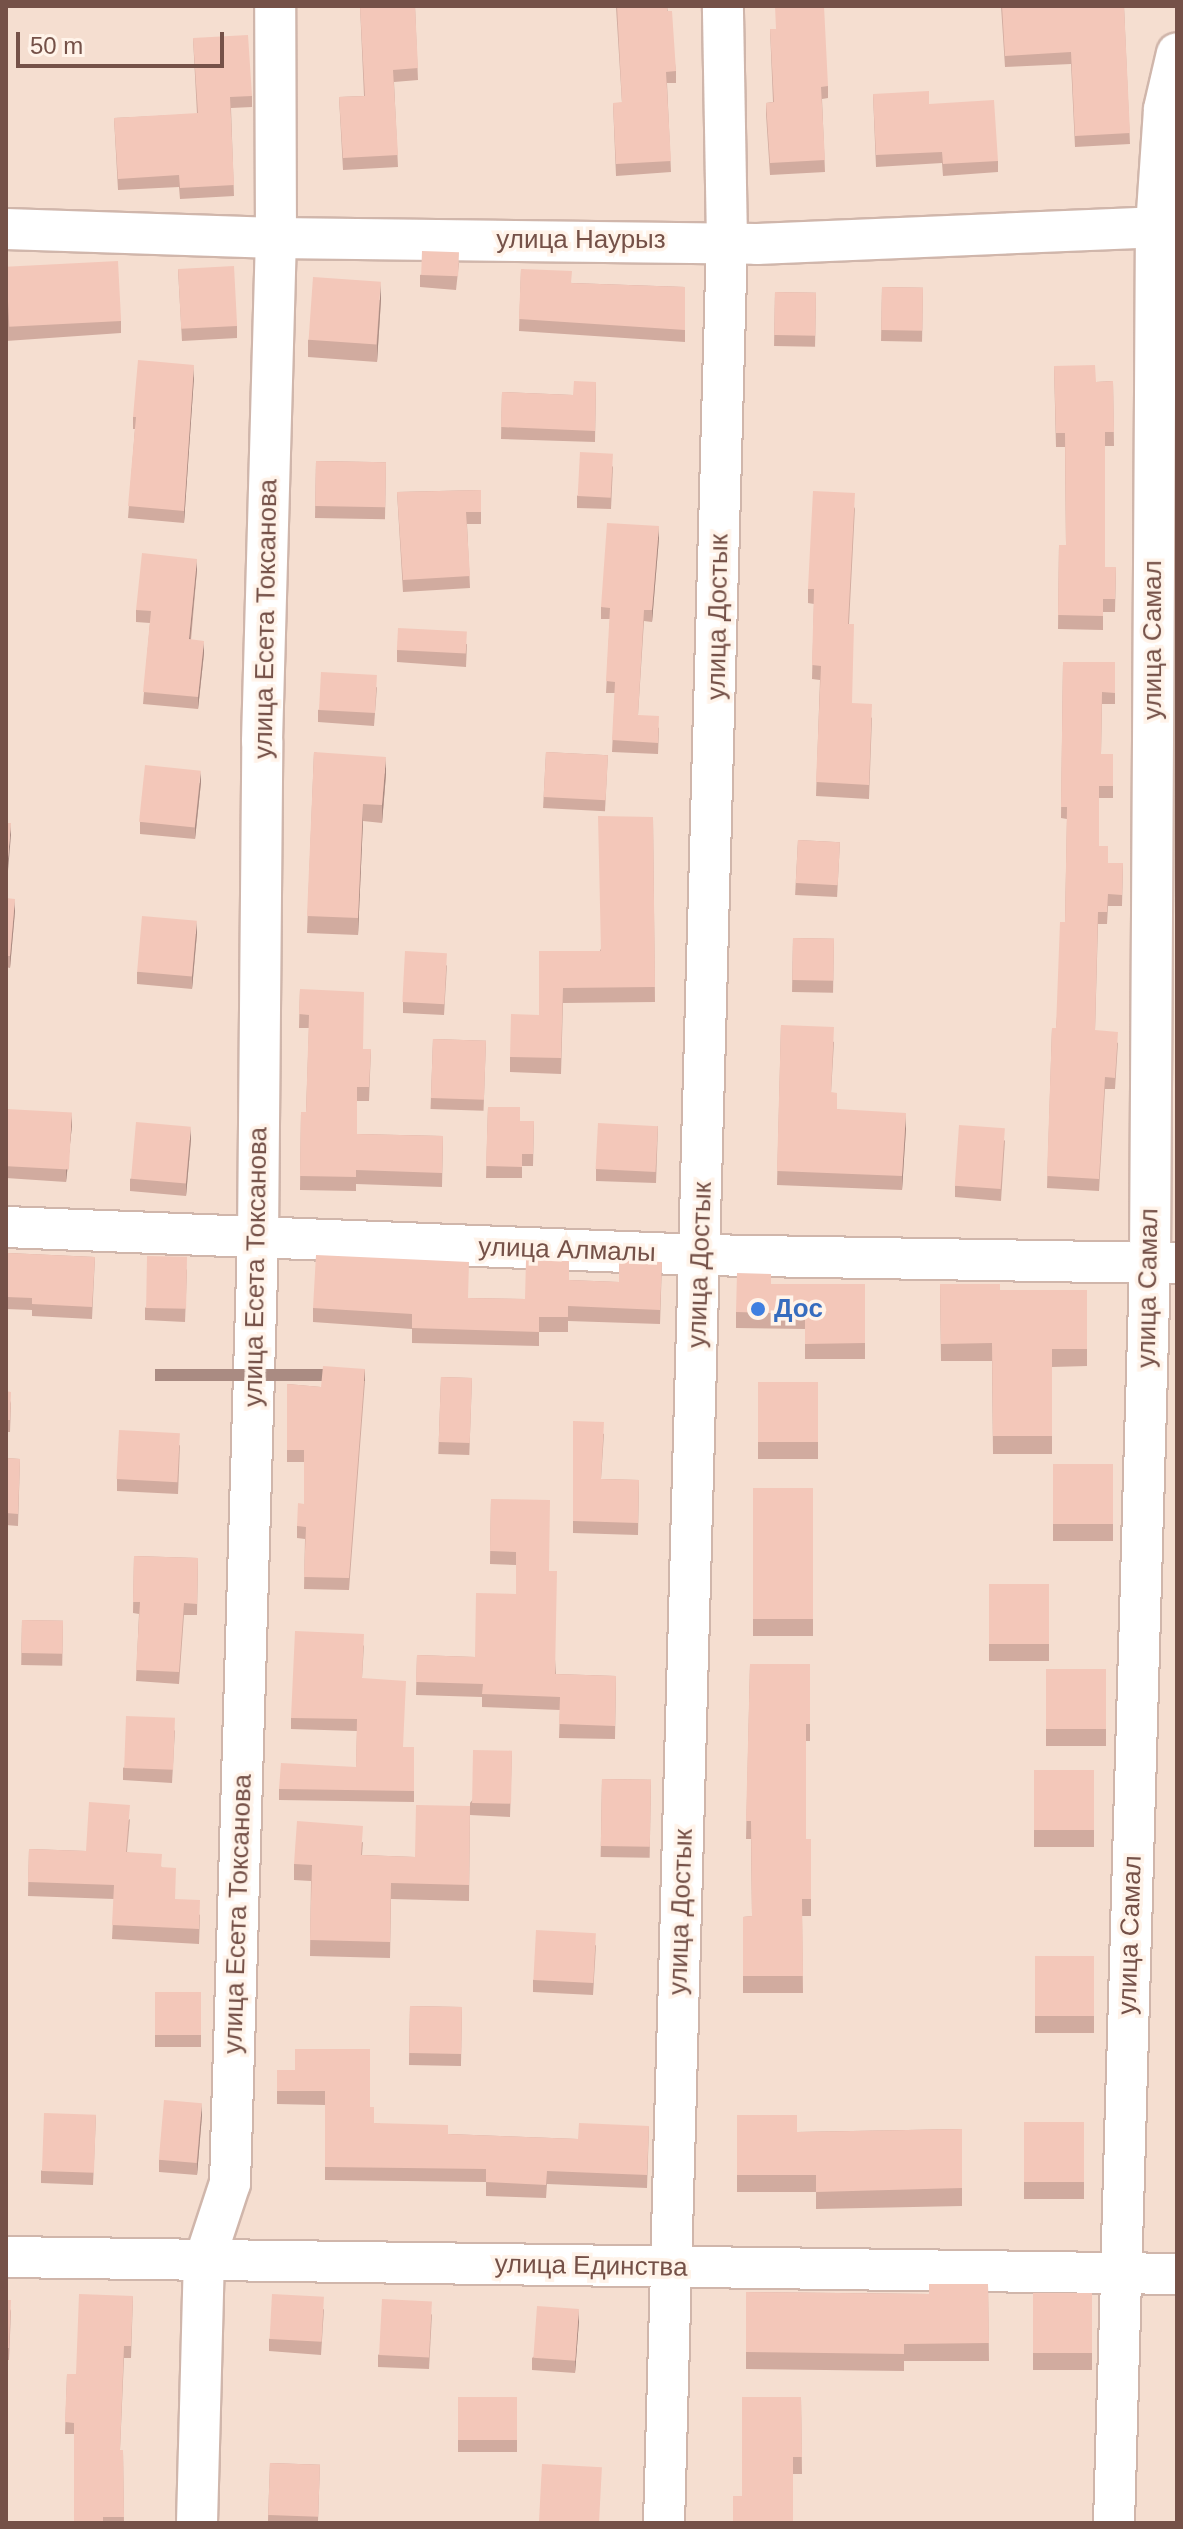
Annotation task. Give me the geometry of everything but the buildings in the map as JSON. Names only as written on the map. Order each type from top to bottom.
[{"type":"street","name":"улица Есета Токсанова","points":[[197,2523],[204,2262],[230,2183],[258,1239],[262,741],[276,238],[275,6]]},
{"type":"street","name":"улица Достык","points":[[664,2523],[727,242],[723,6]]},
{"type":"street","name":"улица Самал","points":[[1114,2523],[1121,2272],[1163,1262],[1156,227],[1164,109],[1177,53]]},
{"type":"street","name":"улица Наурыз","points":[[6,229],[276,238],[757,244],[1156,227]]},
{"type":"street","name":"улица Алмалы","points":[[6,1227],[700,1255],[1163,1262]]},
{"type":"street","name":"улица Единства","points":[[6,2257],[1177,2274]]},
{"type":"shaded area","points":[[6,6],[1177,6],[1177,2523],[6,2523]]},
{"type":"place","name":"Дос","points":[[758,1309]]}]
